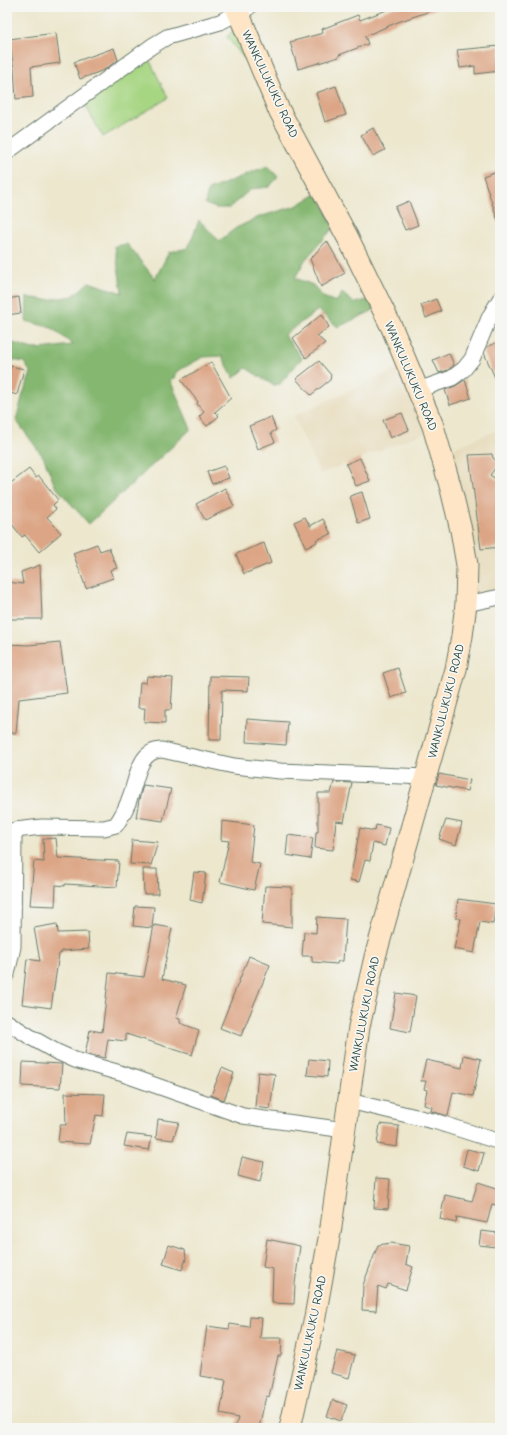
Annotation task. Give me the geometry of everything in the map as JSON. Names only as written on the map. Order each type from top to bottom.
[{"type":"main road","name":"WANKULUKUKU ROAD","points":[[241,9],[278,108],[348,238],[392,328],[433,426],[451,489],[461,530],[467,565],[466,604],[456,669],[374,957],[359,1028],[331,1227],[315,1317],[290,1428]]},
{"type":"street","points":[[7,152],[152,46],[167,37],[220,22],[241,9]]},
{"type":"street","points":[[418,390],[452,378],[464,369],[472,359],[490,316],[500,299]]},
{"type":"street","points":[[466,604],[500,597]]},
{"type":"street","points":[[7,974],[13,947],[15,830],[42,827],[104,828],[116,825],[130,798],[139,769],[145,757],[153,752],[162,750],[234,766],[280,771],[426,777]]},
{"type":"street","points":[[7,1022],[55,1051],[75,1060],[120,1073],[243,1116],[345,1130]]},
{"type":"street","points":[[349,1101],[437,1122],[500,1142]]},
{"type":"shaded area","points":[[401,367],[429,431],[320,474],[294,416]]},
{"type":"shaded area","points":[[500,429],[500,589],[474,594],[446,451]]},
{"type":"green space","points":[[236,26],[254,71],[227,37]]},
{"type":"green space","points":[[149,59],[168,98],[103,137],[84,103],[114,79]]},
{"type":"green space","points":[[268,166],[278,177],[269,187],[251,189],[229,208],[216,208],[205,204],[208,190]]},
{"type":"green space","points":[[318,193],[334,227],[305,260],[295,278],[313,285],[323,297],[336,302],[342,293],[354,303],[372,299],[374,310],[338,327],[318,310],[284,335],[302,358],[280,384],[273,385],[246,368],[234,378],[222,356],[203,357],[176,372],[174,378],[170,380],[191,429],[89,524],[55,486],[44,458],[16,420],[23,394],[31,373],[24,362],[7,359],[7,343],[14,343],[35,349],[73,345],[52,328],[26,321],[27,297],[46,300],[73,296],[89,282],[122,293],[115,246],[127,244],[155,279],[169,252],[188,248],[199,220],[219,241],[236,228],[259,217],[296,206]]},
{"type":"building","points":[[395,7],[436,7],[436,9],[398,22],[365,36],[368,44],[339,55],[339,57],[298,69],[290,42],[323,33],[322,29],[358,15],[360,20]]},
{"type":"building","points":[[56,33],[60,63],[31,67],[33,97],[16,99],[14,69],[9,39]]},
{"type":"building","points":[[500,46],[500,71],[475,74],[475,66],[460,68],[457,50]]},
{"type":"building","points":[[114,48],[118,60],[104,70],[80,79],[74,62]]},
{"type":"building","points":[[336,86],[346,115],[325,122],[316,93]]},
{"type":"building","points":[[373,128],[385,150],[373,156],[361,135]]},
{"type":"building","points":[[500,170],[500,220],[498,221],[483,176]]},
{"type":"building","points":[[409,201],[418,225],[405,230],[395,207]]},
{"type":"building","points":[[327,241],[345,273],[321,287],[310,259]]},
{"type":"building","points":[[19,297],[21,313],[7,315],[7,299]]},
{"type":"building","points":[[436,299],[441,311],[426,318],[421,305]]},
{"type":"building","points":[[322,314],[329,327],[317,336],[325,343],[306,358],[293,338]]},
{"type":"building","points":[[500,341],[500,389],[484,353],[487,347]]},
{"type":"building","points":[[449,353],[454,365],[448,370],[439,373],[433,360]]},
{"type":"building","points":[[319,361],[331,375],[330,380],[311,395],[296,379]]},
{"type":"building","points":[[211,362],[231,398],[215,412],[219,416],[207,426],[199,417],[204,412],[181,380]]},
{"type":"building","points":[[11,366],[24,369],[17,395],[7,392],[7,381]]},
{"type":"building","points":[[465,380],[471,398],[450,405],[445,390]]},
{"type":"building","points":[[402,413],[409,430],[390,438],[383,420]]},
{"type":"building","points":[[271,417],[276,430],[271,433],[275,442],[258,449],[249,426]]},
{"type":"building","points":[[492,454],[493,458],[499,463],[490,475],[500,482],[497,489],[497,500],[500,511],[500,547],[481,549],[469,455]]},
{"type":"building","points":[[360,458],[370,481],[356,486],[346,464]]},
{"type":"building","points":[[224,466],[229,478],[212,484],[207,472]]},
{"type":"building","points":[[29,469],[36,478],[39,476],[58,500],[53,505],[56,509],[47,517],[61,533],[39,552],[25,535],[22,537],[7,518],[7,486]]},
{"type":"building","points":[[225,488],[234,506],[205,520],[196,504]]},
{"type":"building","points":[[362,492],[370,519],[358,523],[350,496]]},
{"type":"building","points":[[305,517],[310,526],[323,519],[331,534],[316,540],[317,542],[306,548],[294,522]]},
{"type":"building","points":[[264,543],[271,563],[244,574],[236,554]]},
{"type":"building","points":[[97,544],[100,551],[109,548],[117,568],[110,570],[113,578],[86,588],[73,553]]},
{"type":"building","points":[[40,565],[42,619],[7,619],[7,582],[23,584],[21,572]]},
{"type":"building","points":[[60,642],[67,693],[19,699],[16,733],[7,733],[7,644],[28,645]]},
{"type":"building","points":[[398,668],[406,693],[391,698],[383,673]]},
{"type":"building","points":[[147,676],[173,678],[171,710],[165,710],[165,723],[144,722],[145,708],[138,708],[140,682],[146,683]]},
{"type":"building","points":[[210,676],[249,677],[248,691],[222,690],[221,740],[209,740]]},
{"type":"building","points":[[247,719],[288,722],[286,745],[246,742]]},
{"type":"building","points":[[439,774],[470,780],[467,791],[436,785]]},
{"type":"building","points":[[334,782],[352,783],[344,822],[336,821],[333,850],[315,848],[316,832],[318,832],[318,793],[331,793]]},
{"type":"building","points":[[143,785],[171,789],[163,821],[136,817]]},
{"type":"building","points":[[446,820],[462,823],[456,845],[439,839]]},
{"type":"building","points":[[222,821],[254,825],[250,862],[260,864],[254,890],[220,882],[229,841],[221,840]]},
{"type":"building","points":[[376,825],[389,828],[385,846],[373,843],[370,861],[365,860],[359,882],[350,880],[360,828],[375,831]]},
{"type":"building","points":[[288,835],[313,838],[310,859],[286,855]]},
{"type":"building","points":[[56,838],[58,858],[119,861],[117,887],[65,884],[65,886],[56,885],[55,906],[30,905],[34,861],[44,862],[43,839]]},
{"type":"building","points":[[132,840],[158,842],[151,865],[130,864]]},
{"type":"building","points":[[143,869],[157,869],[158,894],[144,894]]},
{"type":"building","points":[[194,872],[206,873],[202,903],[190,900]]},
{"type":"building","points":[[265,886],[292,887],[292,927],[262,924]]},
{"type":"building","points":[[458,899],[496,904],[493,924],[480,922],[474,953],[454,949],[461,919],[456,918]]},
{"type":"building","points":[[135,906],[154,907],[152,928],[133,926]]},
{"type":"building","points":[[317,917],[346,919],[343,961],[338,961],[337,964],[312,962],[312,956],[302,956],[304,932],[316,933]]},
{"type":"building","points":[[57,924],[58,933],[88,932],[89,949],[61,951],[62,953],[59,954],[51,1008],[22,1004],[27,959],[40,961],[34,928]]},
{"type":"building","points":[[154,925],[172,928],[162,979],[186,985],[176,1018],[180,1019],[180,1023],[199,1030],[192,1055],[126,1034],[126,1041],[108,1039],[105,1058],[85,1054],[90,1030],[102,1032],[109,973],[144,977]]},
{"type":"building","points":[[249,956],[270,965],[241,1036],[220,1028]]},
{"type":"building","points":[[396,993],[416,996],[410,1032],[390,1028]]},
{"type":"building","points":[[464,1055],[481,1059],[473,1096],[453,1092],[448,1116],[431,1111],[432,1107],[424,1105],[427,1090],[424,1089],[426,1081],[421,1081],[426,1060],[462,1068]]},
{"type":"building","points":[[309,1059],[328,1061],[327,1077],[307,1075]]},
{"type":"building","points":[[23,1062],[62,1064],[60,1088],[22,1086]]},
{"type":"building","points":[[222,1068],[234,1073],[224,1100],[211,1095]]},
{"type":"building","points":[[258,1072],[275,1074],[270,1109],[255,1107]]},
{"type":"building","points":[[65,1093],[105,1094],[103,1116],[96,1115],[90,1144],[58,1142],[60,1125],[66,1125]]},
{"type":"building","points":[[158,1119],[179,1122],[173,1140],[156,1138]]},
{"type":"building","points":[[380,1124],[399,1126],[397,1147],[377,1144]]},
{"type":"building","points":[[127,1134],[152,1137],[149,1150],[124,1146]]},
{"type":"building","points":[[467,1149],[484,1153],[479,1171],[463,1166]]},
{"type":"building","points":[[242,1157],[264,1162],[260,1182],[238,1176]]},
{"type":"building","points":[[376,1178],[390,1179],[388,1209],[374,1208]]},
{"type":"building","points":[[478,1182],[500,1189],[500,1206],[492,1204],[487,1223],[457,1217],[456,1223],[440,1219],[445,1195],[472,1201]]},
{"type":"building","points":[[481,1231],[498,1233],[496,1247],[479,1245]]},
{"type":"building","points":[[267,1239],[300,1246],[294,1304],[272,1303],[273,1269],[263,1267]]},
{"type":"building","points":[[391,1243],[409,1246],[406,1264],[413,1267],[406,1290],[388,1284],[386,1289],[378,1286],[376,1311],[362,1310],[363,1285],[378,1245]]},
{"type":"building","points":[[169,1245],[185,1250],[186,1259],[182,1270],[163,1264]]},
{"type":"building","points":[[250,1317],[262,1318],[260,1338],[282,1338],[281,1356],[278,1356],[269,1397],[266,1396],[259,1428],[235,1428],[238,1418],[220,1414],[226,1380],[200,1376],[207,1326],[229,1329],[230,1324],[249,1327]]},
{"type":"building","points":[[337,1351],[355,1355],[349,1378],[331,1373]]},
{"type":"building","points":[[333,1400],[347,1405],[341,1421],[327,1416]]}]
